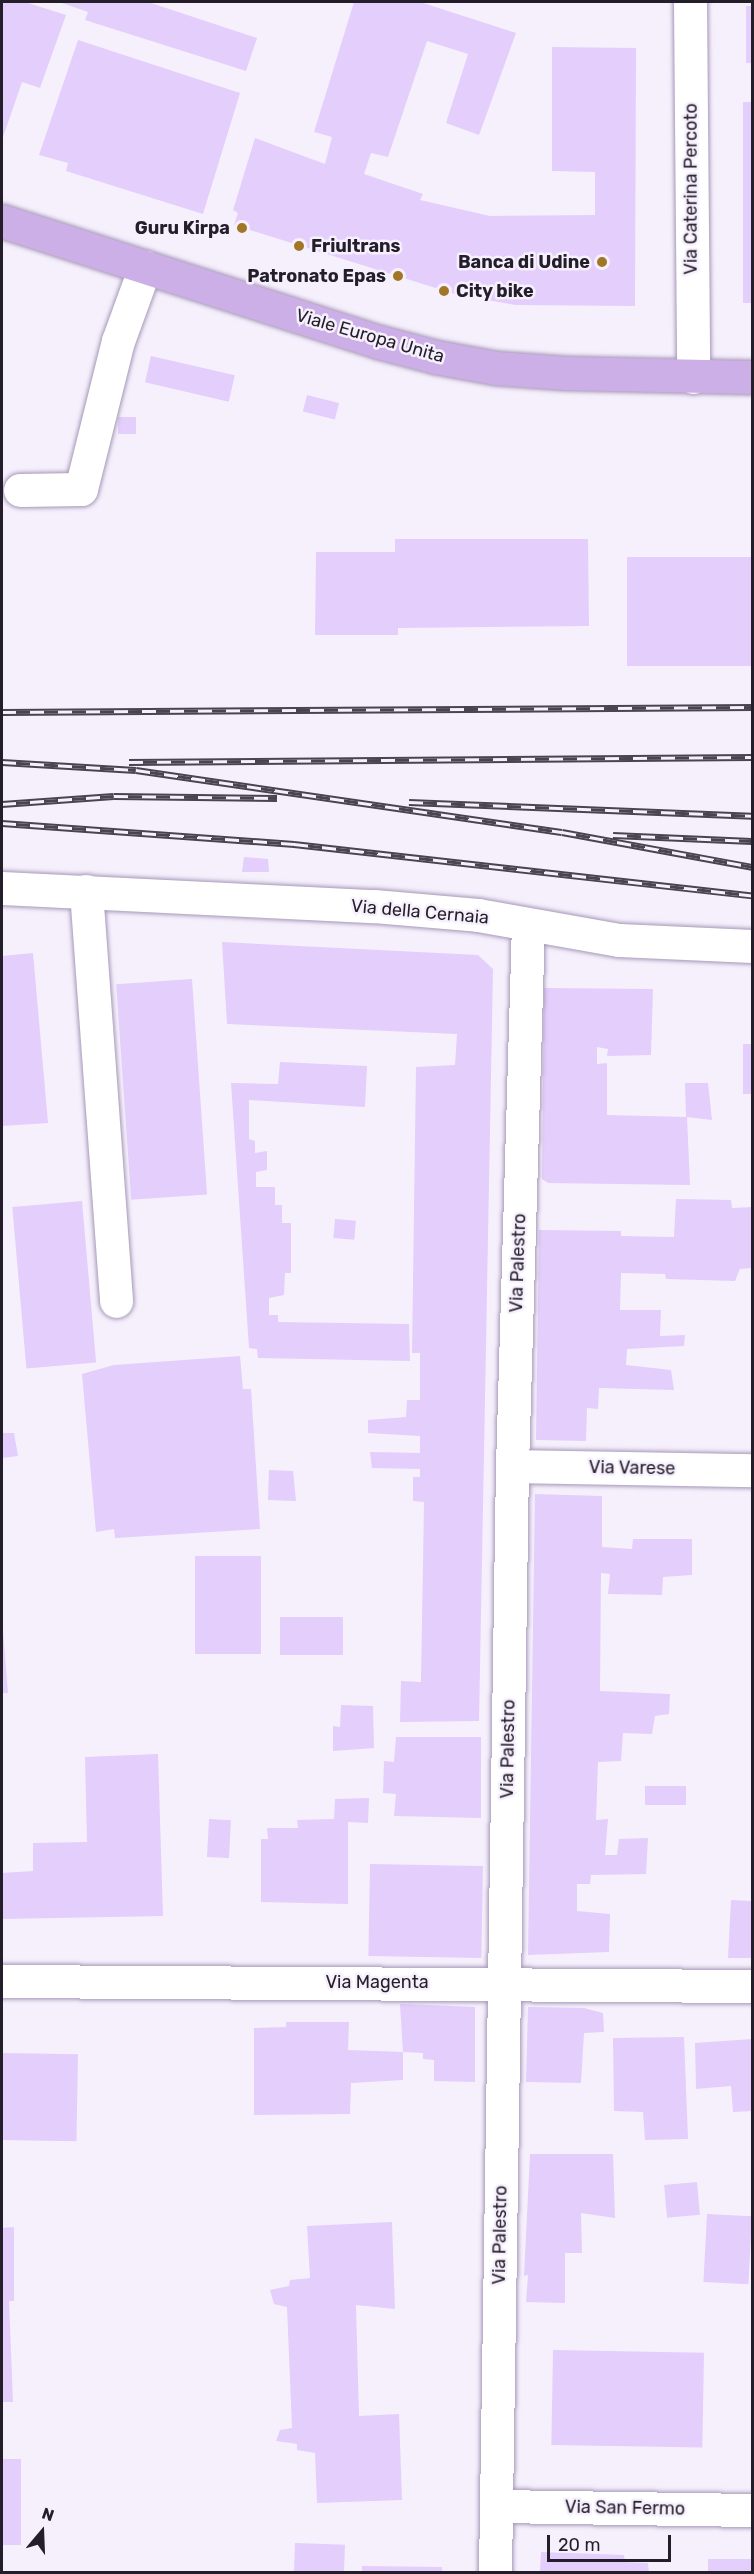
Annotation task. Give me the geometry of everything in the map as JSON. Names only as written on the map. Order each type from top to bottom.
[{"type":"main road","name":"Viale Europa Unita","points":[[2,221],[436,357],[531,371],[693,377],[753,376]]},
{"type":"street","name":"Via Caterina Percoto","points":[[690,2],[693,377]]},
{"type":"street","points":[[20,490],[81,489],[118,341],[145,267]]},
{"type":"street","name":"Via della Cernaia","points":[[2,888],[375,906],[478,915],[619,939],[753,946]]},
{"type":"street","points":[[86,891],[116,1301]]},
{"type":"street","name":"Via Palestro","points":[[495,2572],[512,1466],[528,925]]},
{"type":"street","name":"Via Varese","points":[[512,1466],[753,1470]]},
{"type":"street","name":"Via Magenta","points":[[2,1981],[504,1982],[753,1986]]},
{"type":"street","name":"Via San Fermo","points":[[497,2506],[753,2510]]},
{"type":"building","points":[[2,2],[25,2],[66,15],[40,88],[22,82],[2,140]]},
{"type":"building","points":[[59,2],[148,2],[257,38],[246,71],[85,20],[88,12]]},
{"type":"building","points":[[354,2],[420,2],[516,33],[479,135],[446,123],[468,54],[427,41],[388,157],[371,153],[364,174],[423,194],[420,200],[490,216],[595,215],[595,172],[552,171],[552,47],[636,48],[635,306],[515,305],[458,295],[234,225],[238,213],[233,210],[255,138],[325,164],[332,137],[314,132]]},
{"type":"building","points":[[746,6],[752,6],[752,63],[746,63]]},
{"type":"building","points":[[78,40],[240,93],[203,214],[66,171],[68,163],[39,155]]},
{"type":"building","points":[[743,102],[752,102],[752,303],[743,303]]},
{"type":"building","points":[[151,356],[235,375],[229,402],[145,382]]},
{"type":"building","points":[[307,395],[339,403],[335,419],[303,411]]},
{"type":"building","points":[[118,417],[136,417],[136,434],[118,434]]},
{"type":"building","points":[[395,539],[588,539],[589,626],[398,628],[398,635],[315,635],[316,552],[395,552]]},
{"type":"building","points":[[627,557],[752,557],[752,666],[627,666]]},
{"type":"building","points":[[244,857],[268,859],[269,872],[242,872]]},
{"type":"building","points":[[222,942],[478,955],[493,969],[479,1721],[400,1722],[401,1681],[421,1682],[424,1502],[413,1501],[413,1477],[420,1477],[420,1469],[372,1468],[370,1452],[420,1453],[420,1436],[368,1433],[368,1420],[406,1417],[407,1400],[420,1400],[420,1353],[412,1353],[416,1067],[455,1065],[457,1034],[227,1024]]},
{"type":"building","points":[[33,953],[48,1123],[2,1126],[2,956]]},
{"type":"building","points":[[192,979],[207,1194],[131,1200],[116,984]]},
{"type":"building","points":[[544,988],[653,989],[651,1055],[607,1056],[608,1049],[597,1047],[597,1064],[607,1063],[607,1115],[687,1117],[690,1185],[548,1183],[542,1179]]},
{"type":"building","points":[[743,1044],[752,1044],[752,1094],[743,1094]]},
{"type":"building","points":[[280,1062],[367,1066],[365,1107],[249,1100],[249,1139],[255,1141],[255,1153],[267,1151],[267,1170],[256,1172],[256,1187],[275,1187],[275,1205],[282,1205],[282,1223],[291,1223],[291,1273],[285,1273],[284,1295],[269,1298],[269,1315],[278,1315],[278,1322],[409,1324],[410,1361],[258,1358],[257,1349],[249,1348],[231,1083],[278,1084]]},
{"type":"building","points":[[685,1083],[708,1083],[712,1120],[686,1117]]},
{"type":"building","points":[[676,1199],[731,1200],[732,1208],[752,1207],[752,1268],[740,1269],[735,1281],[666,1279],[665,1274],[621,1273],[620,1310],[661,1310],[660,1336],[685,1335],[684,1346],[627,1349],[626,1365],[671,1370],[674,1390],[599,1388],[598,1409],[587,1408],[586,1441],[536,1440],[539,1230],[621,1231],[621,1236],[674,1237]]},
{"type":"building","points":[[82,1201],[96,1362],[26,1368],[12,1207]]},
{"type":"building","points":[[335,1219],[356,1221],[354,1240],[333,1238]]},
{"type":"building","points":[[240,1356],[243,1389],[251,1389],[260,1529],[115,1538],[114,1529],[96,1532],[82,1374],[114,1365]]},
{"type":"building","points":[[2,1433],[14,1433],[18,1456],[2,1458]]},
{"type":"building","points":[[269,1470],[293,1471],[296,1501],[268,1500]]},
{"type":"building","points":[[535,1494],[602,1496],[602,1547],[632,1549],[633,1539],[692,1539],[692,1575],[663,1577],[662,1595],[608,1594],[610,1574],[601,1573],[600,1691],[670,1694],[669,1714],[655,1716],[652,1734],[623,1733],[621,1761],[598,1762],[596,1820],[608,1819],[605,1855],[617,1855],[619,1839],[648,1838],[646,1874],[591,1875],[590,1884],[577,1884],[577,1911],[610,1914],[609,1952],[528,1955]]},
{"type":"building","points":[[195,1556],[261,1556],[261,1654],[195,1654]]},
{"type":"building","points":[[280,1617],[343,1617],[343,1655],[280,1655]]},
{"type":"building","points":[[2,1618],[8,1693],[2,1693]]},
{"type":"building","points":[[341,1705],[373,1706],[374,1748],[333,1751],[333,1726],[340,1727]]},
{"type":"building","points":[[396,1737],[481,1737],[481,1818],[394,1816],[396,1794],[383,1793],[384,1761],[394,1762]]},
{"type":"building","points":[[158,1754],[163,1916],[2,1919],[2,1873],[33,1871],[33,1843],[87,1842],[85,1757]]},
{"type":"building","points":[[645,1786],[686,1786],[686,1805],[645,1805]]},
{"type":"building","points":[[369,1798],[368,1823],[348,1822],[348,1904],[261,1902],[261,1839],[268,1839],[267,1828],[298,1828],[297,1820],[334,1819],[335,1799]]},
{"type":"building","points":[[209,1819],[231,1820],[229,1858],[207,1857]]},
{"type":"building","points":[[370,1864],[483,1866],[481,1958],[368,1956]]},
{"type":"building","points":[[731,1900],[752,1901],[752,1958],[728,1958]]},
{"type":"building","points":[[400,2004],[475,2007],[475,2082],[434,2081],[434,2060],[423,2059],[423,2053],[403,2052]]},
{"type":"building","points":[[528,2007],[584,2008],[603,2013],[604,2032],[584,2033],[581,2083],[526,2082]]},
{"type":"building","points":[[286,2022],[349,2022],[348,2050],[403,2052],[403,2080],[351,2083],[350,2114],[254,2115],[254,2028],[286,2027]]},
{"type":"building","points":[[684,2037],[688,2139],[645,2140],[643,2112],[614,2111],[613,2038]]},
{"type":"building","points":[[752,2039],[752,2111],[733,2112],[731,2086],[696,2089],[695,2043]]},
{"type":"building","points":[[2,2053],[78,2054],[76,2141],[2,2140]]},
{"type":"building","points":[[530,2154],[613,2154],[615,2218],[581,2213],[582,2253],[565,2253],[565,2303],[526,2302],[528,2275],[524,2276]]},
{"type":"building","points":[[697,2182],[700,2215],[667,2218],[664,2185]]},
{"type":"building","points":[[707,2214],[752,2216],[748,2284],[703,2282]]},
{"type":"building","points":[[392,2222],[395,2309],[356,2305],[359,2416],[399,2414],[402,2500],[317,2503],[315,2453],[297,2450],[297,2444],[276,2441],[280,2430],[292,2428],[287,2307],[274,2304],[270,2290],[289,2286],[290,2280],[310,2278],[307,2226]]},
{"type":"building","points":[[14,2227],[14,2301],[9,2301],[13,2402],[2,2402],[2,2228]]},
{"type":"building","points":[[553,2350],[704,2353],[702,2448],[551,2445]]},
{"type":"building","points":[[2,2459],[21,2459],[21,2545],[2,2545]]},
{"type":"building","points":[[295,2543],[345,2545],[344,2572],[294,2572]]},
{"type":"building","points":[[541,2552],[624,2555],[625,2562],[648,2563],[649,2572],[540,2572]]},
{"type":"building","points":[[708,2559],[752,2559],[752,2572],[708,2572]]},
{"type":"building","points":[[362,2566],[442,2567],[442,2572],[362,2572]]},
{"type":"railway","points":[[2,712],[752,707]]},
{"type":"railway","points":[[129,762],[752,757]]},
{"type":"railway","points":[[2,762],[136,770],[562,832],[752,867]]},
{"type":"railway","points":[[2,804],[114,796],[277,798]]},
{"type":"railway","points":[[409,802],[752,816]]},
{"type":"railway","points":[[2,823],[294,844],[752,895]]},
{"type":"railway","points":[[613,835],[752,841]]},
{"type":"place","name":"Guru Kirpa","points":[[242,228]]},
{"type":"place","name":"Friultrans","points":[[299,246]]},
{"type":"place","name":"Banca di Udine","points":[[602,262]]},
{"type":"place","name":"Patronato Epas","points":[[398,276]]},
{"type":"place","name":"City bike","points":[[444,291]]}]
